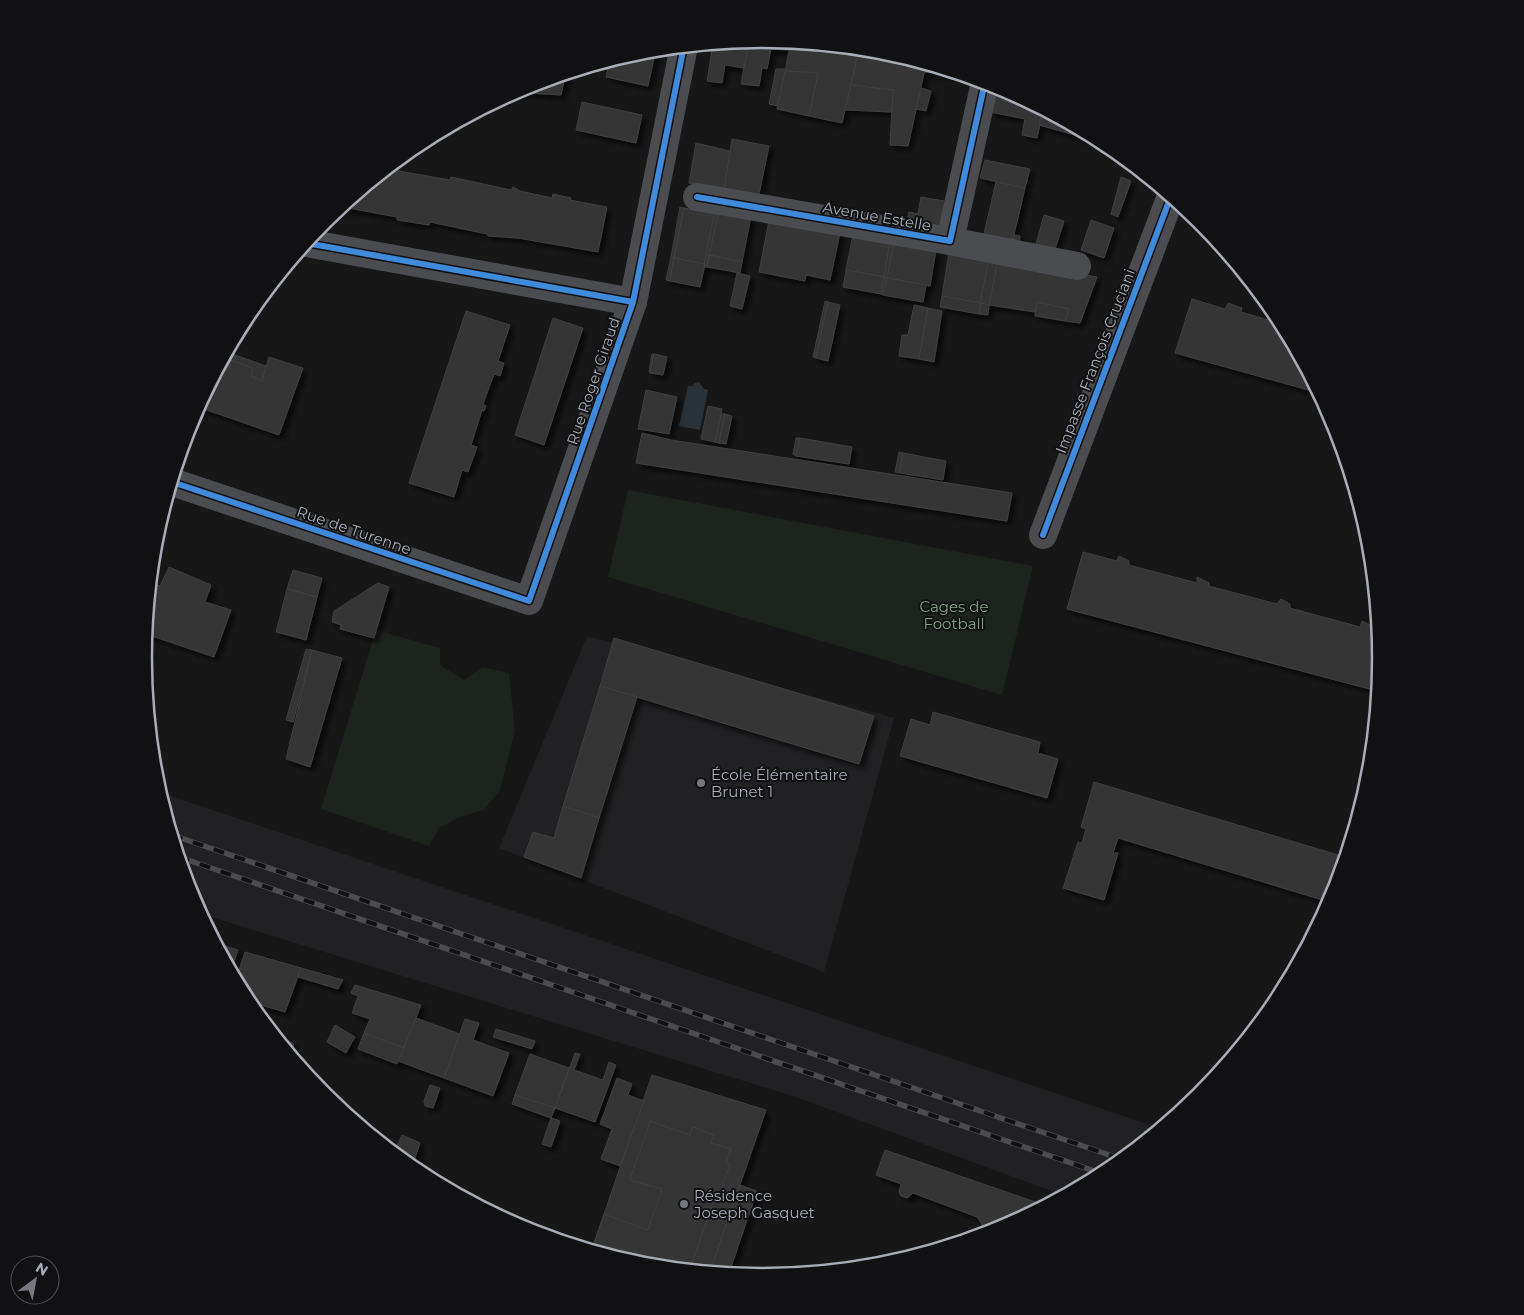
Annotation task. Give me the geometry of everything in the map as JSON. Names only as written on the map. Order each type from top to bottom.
[{"type":"street","name":"Rue Roger Giraud","points":[[529,601],[633,302],[683,53]]},
{"type":"street","name":"Avenue Estelle","points":[[697,197],[950,241],[983,90]]},
{"type":"street","name":"Impasse François Cruciani","points":[[1043,535],[1168,203]]},
{"type":"street","points":[[950,241],[1077,266]]},
{"type":"street","points":[[313,244],[633,302]]},
{"type":"street","name":"Rue de Turenne","points":[[178,484],[529,601]]},
{"type":"shaded area","points":[[699,382],[704,389],[708,390],[700,430],[679,426],[688,386]]},
{"type":"shaded area","name":"École Élémentaire Brunet 1","points":[[587,636],[894,718],[824,972],[499,848]]},
{"type":"shaded area","points":[[168,795],[1152,1126],[1101,1165],[1055,1192],[796,1097],[210,917],[184,854]]},
{"type":"green space","name":"Cages de Football","points":[[628,490],[1033,566],[1002,695],[608,577]]},
{"type":"green space","points":[[376,630],[440,648],[440,665],[464,680],[482,667],[509,673],[515,731],[500,790],[484,810],[457,818],[439,828],[429,846],[321,809]]},
{"type":"building","points":[[747,48],[789,49],[771,49],[767,69],[762,68],[759,86],[741,84]]},
{"type":"building","points":[[748,48],[744,68],[725,65],[722,83],[707,81],[712,50]]},
{"type":"building","points":[[790,49],[857,55],[842,123],[809,116],[818,73],[785,71]]},
{"type":"building","points":[[857,55],[925,70],[908,146],[890,145],[893,90],[851,85]]},
{"type":"building","points":[[654,57],[648,86],[606,77],[608,67]]},
{"type":"building","points":[[776,69],[786,69],[778,106],[769,104]]},
{"type":"building","points":[[785,71],[818,73],[809,116],[777,109]]},
{"type":"building","points":[[564,81],[561,95],[531,93]]},
{"type":"building","points":[[851,85],[893,90],[892,112],[845,110]]},
{"type":"building","points":[[921,88],[931,91],[926,111],[916,109]]},
{"type":"building","points":[[994,94],[1042,115],[1037,138],[1022,135],[1025,119],[990,112]]},
{"type":"building","points":[[582,102],[642,115],[636,143],[576,130]]},
{"type":"building","points":[[1042,115],[1078,136],[1078,136],[1039,125]]},
{"type":"building","points":[[732,139],[769,146],[758,199],[723,192]]},
{"type":"building","points":[[696,143],[730,151],[724,190],[689,183]]},
{"type":"building","points":[[985,160],[1030,169],[1025,188],[980,178]]},
{"type":"building","points":[[396,171],[450,180],[451,177],[511,190],[513,187],[520,191],[552,198],[553,194],[571,198],[570,200],[607,207],[598,252],[518,238],[488,236],[487,234],[430,222],[429,225],[397,220],[397,217],[350,208]]},
{"type":"building","points":[[1121,177],[1131,181],[1118,217],[1111,214]]},
{"type":"building","points":[[996,182],[1025,188],[1012,243],[983,238]]},
{"type":"building","points":[[921,197],[950,202],[946,221],[936,232],[906,226],[909,212],[918,214]]},
{"type":"building","points":[[680,207],[684,208],[674,258],[671,257]]},
{"type":"building","points":[[684,208],[714,214],[705,264],[674,258]]},
{"type":"building","points":[[719,210],[751,216],[742,262],[709,255]]},
{"type":"building","points":[[714,214],[718,215],[709,255],[706,255]]},
{"type":"building","points":[[1044,215],[1064,221],[1055,249],[1036,244]]},
{"type":"building","points":[[769,220],[840,233],[830,280],[806,275],[805,281],[759,272]]},
{"type":"building","points":[[1091,220],[1114,228],[1104,258],[1081,250]]},
{"type":"building","points":[[853,235],[890,242],[884,277],[846,270]]},
{"type":"building","points":[[1014,235],[1020,236],[1019,244],[1012,243]]},
{"type":"building","points":[[890,242],[894,242],[887,278],[884,277]]},
{"type":"building","points":[[894,242],[936,250],[930,286],[887,278]]},
{"type":"building","points":[[949,252],[989,259],[980,303],[942,296]]},
{"type":"building","points":[[706,255],[709,255],[707,267],[704,267]]},
{"type":"building","points":[[709,255],[742,262],[740,273],[707,267]]},
{"type":"building","points":[[671,257],[674,258],[670,281],[666,280]]},
{"type":"building","points":[[674,258],[705,264],[700,287],[670,281]]},
{"type":"building","points":[[989,259],[998,260],[989,305],[980,303]]},
{"type":"building","points":[[998,260],[1097,277],[1080,323],[1065,321],[1069,309],[1037,302],[1035,312],[989,305]]},
{"type":"building","points":[[846,270],[884,277],[881,294],[843,287]]},
{"type":"building","points":[[737,273],[750,276],[742,309],[730,306]]},
{"type":"building","points":[[884,277],[887,278],[883,295],[881,294]]},
{"type":"building","points":[[887,278],[926,285],[923,302],[883,295]]},
{"type":"building","points":[[942,296],[980,303],[979,314],[940,307]]},
{"type":"building","points":[[1192,299],[1225,309],[1228,303],[1242,308],[1241,312],[1270,320],[1310,391],[1175,353]]},
{"type":"building","points":[[825,301],[828,302],[816,358],[813,357]]},
{"type":"building","points":[[828,302],[840,305],[828,361],[816,358]]},
{"type":"building","points":[[1037,302],[1069,309],[1065,321],[1035,316]]},
{"type":"building","points":[[981,303],[989,305],[988,315],[979,314]]},
{"type":"building","points":[[914,305],[928,308],[919,359],[899,356],[902,335],[908,335]]},
{"type":"building","points":[[928,308],[942,311],[934,362],[919,359]]},
{"type":"building","points":[[466,311],[510,325],[498,361],[504,363],[500,376],[494,374],[483,404],[486,406],[484,411],[482,410],[471,445],[477,447],[468,472],[462,470],[454,497],[409,483]]},
{"type":"building","points":[[553,318],[583,328],[544,445],[515,435]]},
{"type":"building","points":[[233,354],[266,366],[262,381],[251,376],[253,368],[230,360]]},
{"type":"building","points":[[652,354],[654,354],[650,373],[649,372]]},
{"type":"building","points":[[654,354],[667,357],[663,375],[650,373]]},
{"type":"building","points":[[269,357],[303,368],[279,435],[205,409],[230,359],[253,368],[251,376],[262,381]]},
{"type":"building","points":[[646,390],[677,397],[669,434],[638,429]]},
{"type":"building","points":[[708,406],[722,409],[715,442],[701,439]]},
{"type":"building","points":[[721,414],[725,414],[719,443],[715,442]]},
{"type":"building","points":[[725,414],[732,416],[726,444],[719,443]]},
{"type":"building","points":[[642,433],[671,440],[1012,493],[1007,521],[636,463]]},
{"type":"building","points":[[796,438],[800,438],[796,456],[793,454]]},
{"type":"building","points":[[800,438],[852,447],[849,464],[796,456]]},
{"type":"building","points":[[899,452],[903,453],[900,473],[895,472]]},
{"type":"building","points":[[903,453],[946,461],[943,480],[900,473]]},
{"type":"building","points":[[1083,552],[1117,561],[1119,556],[1129,561],[1129,565],[1197,583],[1197,577],[1209,583],[1209,586],[1277,604],[1281,599],[1290,604],[1290,608],[1360,627],[1362,621],[1371,626],[1371,689],[1067,609]]},
{"type":"building","points":[[169,567],[211,585],[205,602],[231,610],[214,657],[153,636],[156,585],[160,586]]},
{"type":"building","points":[[293,570],[322,578],[317,597],[287,589]]},
{"type":"building","points":[[378,583],[389,587],[374,638],[340,629],[341,625],[332,622],[334,611]]},
{"type":"building","points":[[287,589],[317,597],[306,640],[276,632]]},
{"type":"building","points":[[614,638],[874,716],[859,764],[600,686]]},
{"type":"building","points":[[306,649],[312,650],[293,722],[286,720]]},
{"type":"building","points":[[312,650],[342,658],[310,767],[286,759]]},
{"type":"building","points":[[600,686],[637,697],[599,818],[563,806]]},
{"type":"building","points":[[933,712],[1040,742],[1038,753],[1058,759],[1047,798],[900,756],[911,719],[930,725]]},
{"type":"building","points":[[1094,782],[1339,855],[1322,900],[1118,838],[1113,853],[1118,853],[1104,900],[1063,888],[1078,842],[1082,843],[1086,829],[1081,827]]},
{"type":"building","points":[[563,806],[599,818],[581,878],[524,857],[533,832],[554,838]]},
{"type":"building","points":[[225,946],[238,950],[234,962]]},
{"type":"building","points":[[245,952],[301,968],[285,1012],[261,1005],[239,970]]},
{"type":"building","points":[[301,968],[343,980],[338,989],[298,977]]},
{"type":"building","points":[[355,985],[421,1005],[404,1048],[364,1033],[370,1019],[352,1013],[358,996],[351,993]]},
{"type":"building","points":[[416,1018],[460,1034],[444,1078],[398,1061]]},
{"type":"building","points":[[465,1019],[479,1023],[473,1040],[509,1053],[493,1096],[444,1078]]},
{"type":"building","points":[[335,1025],[355,1037],[346,1053],[327,1042]]},
{"type":"building","points":[[496,1029],[535,1041],[532,1049],[493,1037]]},
{"type":"building","points":[[364,1033],[404,1048],[397,1064],[358,1049]]},
{"type":"building","points":[[575,1053],[580,1054],[574,1070],[603,1080],[609,1062],[616,1065],[595,1122],[555,1108]]},
{"type":"building","points":[[530,1054],[569,1068],[555,1108],[515,1095]]},
{"type":"building","points":[[652,1075],[766,1110],[712,1265],[643,1256],[594,1244]]},
{"type":"building","points":[[617,1078],[632,1084],[628,1095],[644,1101],[620,1166],[601,1159],[612,1129],[600,1124]]},
{"type":"building","points":[[430,1085],[440,1088],[433,1108],[425,1106],[424,1101]]},
{"type":"building","points":[[515,1095],[555,1108],[551,1118],[512,1104]]},
{"type":"building","points":[[551,1118],[560,1121],[551,1147],[542,1144]]},
{"type":"building","name":"Résidence Joseph Gasquet","points":[[650,1121],[690,1135],[693,1127],[714,1135],[711,1143],[731,1149],[726,1162],[730,1164],[719,1195],[716,1194],[692,1263],[643,1256],[594,1244],[604,1214],[648,1230],[662,1189],[630,1180]]},
{"type":"building","points":[[402,1135],[420,1143],[415,1159],[397,1146]]},
{"type":"building","points":[[885,1150],[1037,1202],[981,1226],[982,1224],[977,1217],[913,1193],[907,1198],[901,1196],[899,1192],[901,1184],[876,1175]]},
{"type":"building","points":[[740,1185],[757,1191],[731,1266],[712,1265]]},
{"type":"railway","points":[[179,838],[1113,1156]]},
{"type":"railway","points":[[186,859],[1092,1170]]},
{"type":"cycle path","points":[[178,484],[529,601],[633,302],[683,53]]},
{"type":"cycle path","points":[[697,197],[950,241],[983,90]]},
{"type":"cycle path","points":[[1043,535],[1168,203]]},
{"type":"cycle path","points":[[313,244],[633,302]]},
{"type":"place","name":"École Élémentaire Brunet 1","points":[[701,783]]},
{"type":"place","name":"Résidence Joseph Gasquet","points":[[684,1204]]}]
